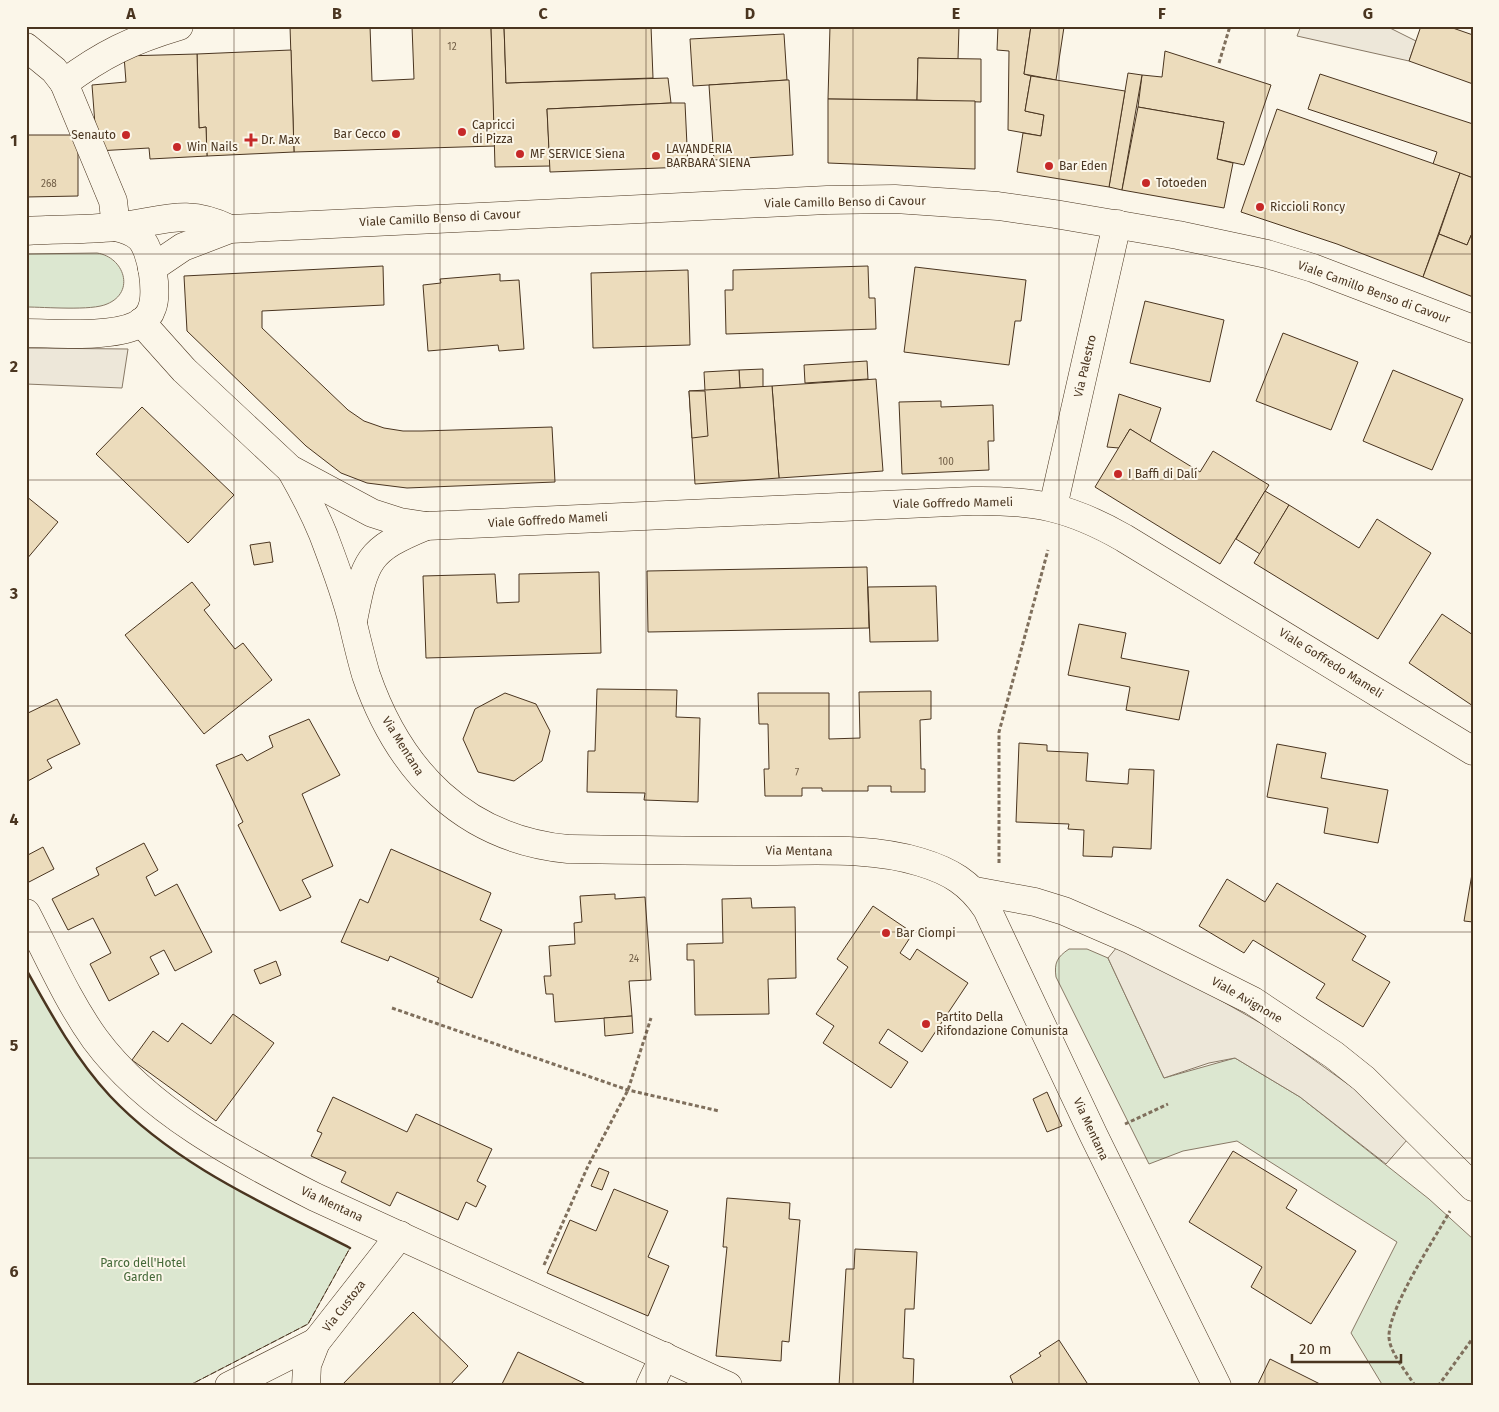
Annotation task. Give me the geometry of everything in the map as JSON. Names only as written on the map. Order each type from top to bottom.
[{"type":"street","points":[[64,83],[111,51],[134,40],[179,26]]},
{"type":"street","points":[[26,47],[54,70],[64,83],[113,201],[116,227]]},
{"type":"street","name":"Viale Camillo Benso di Cavour","points":[[152,268],[183,247],[230,228],[862,199],[934,201],[998,206],[1117,224],[1224,244],[1295,262],[1360,284],[1473,329]]},
{"type":"street","name":"Viale Camillo Benso di Cavour","points":[[26,230],[116,227],[153,219],[186,217],[213,220],[230,228]]},
{"type":"street","name":"Via Palestro","points":[[1053,507],[1117,224]]},
{"type":"street","name":"Viale Camillo Benso di Cavour","points":[[116,227],[127,230],[140,238],[148,251],[152,268],[153,306],[142,322]]},
{"type":"street","points":[[26,334],[110,331],[129,328],[142,322]]},
{"type":"street","name":"Viale Goffredo Mameli","points":[[142,322],[184,370],[290,469],[372,513],[400,522],[426,526],[972,501],[1018,502],[1053,507],[1083,516],[1124,538],[1473,751]]},
{"type":"street","name":"Via Mentana","points":[[290,469],[312,508],[324,536],[353,622],[358,648],[374,696],[391,731],[425,782],[446,800],[482,824],[514,839],[531,844],[568,849],[807,851],[879,854],[901,857],[938,869],[958,878],[976,891],[987,909],[1094,1136],[1217,1386]]},
{"type":"street","name":"Viale Goffredo Mameli","points":[[353,622],[360,582],[365,568],[373,556],[391,541],[426,526]]},
{"type":"street","name":"Viale Avignone","points":[[976,891],[1035,902],[1064,911],[1132,940],[1253,1001],[1334,1055],[1364,1079],[1473,1187]]},
{"type":"street","name":"Via Mentana","points":[[26,913],[65,989],[86,1025],[114,1062],[138,1085],[211,1140],[248,1163],[315,1197],[728,1386]]},
{"type":"street","name":"Via Custoza","points":[[306,1386],[307,1365],[316,1342],[400,1235]]},
{"type":"street","points":[[229,1386],[316,1342]]},
{"type":"street","points":[[650,1386],[664,1356]]},
{"type":"path","points":[[1218,63],[1230,26]]},
{"type":"path","points":[[999,863],[999,732],[1048,550]]},
{"type":"path","points":[[392,1008],[628,1090],[719,1111]]},
{"type":"path","points":[[530,1296],[588,1166],[628,1090],[651,1018]]},
{"type":"path","points":[[1125,1124],[1168,1104]]},
{"type":"path","points":[[1415,1386],[1393,1349],[1389,1336],[1407,1287],[1450,1211]]},
{"type":"path","points":[[1438,1386],[1473,1338]]},
{"type":"green space","points":[[97,253],[114,261],[120,268],[124,284],[116,299],[107,304],[91,307],[26,307],[26,254]]},
{"type":"green space","points":[[1069,949],[1087,949],[1108,958],[1164,1078],[1235,1058],[1300,1097],[1429,1199],[1473,1239],[1473,1386],[1383,1386],[1351,1333],[1397,1242],[1237,1141],[1183,1151],[1149,1164],[1056,977],[1057,961]]},
{"type":"green space","name":"Parco dell'Hotel Garden","points":[[26,970],[64,1035],[86,1066],[110,1096],[136,1121],[163,1143],[223,1182],[350,1248],[308,1324],[188,1386],[26,1386]]},
{"type":"shaded area","points":[[1301,26],[1386,26],[1416,41],[1409,61],[1297,36]]},
{"type":"shaded area","points":[[26,348],[128,349],[122,388],[26,384]]},
{"type":"shaded area","points":[[1117,947],[1213,996],[1271,1029],[1363,1095],[1407,1140],[1386,1164],[1300,1097],[1235,1058],[1209,1063],[1164,1078],[1108,958]]},
{"type":"building","points":[[290,26],[370,26],[372,81],[414,79],[412,26],[491,26],[495,146],[294,152]]},
{"type":"building","points":[[491,26],[504,26],[506,83],[668,78],[671,103],[547,109],[550,166],[495,167]]},
{"type":"building","points":[[504,26],[651,26],[653,78],[506,83]]},
{"type":"building","points":[[830,26],[959,26],[958,59],[918,58],[917,100],[828,99]]},
{"type":"building","points":[[998,26],[1031,26],[1024,74],[1031,76],[1025,111],[1044,115],[1041,136],[1008,130],[1009,51],[997,50]]},
{"type":"building","points":[[1031,26],[1064,27],[1056,80],[1024,74]]},
{"type":"building","points":[[1421,26],[1447,26],[1473,35],[1473,84],[1409,61]]},
{"type":"building","points":[[784,34],[787,80],[693,86],[690,39]]},
{"type":"building","points":[[291,50],[294,152],[207,156],[206,127],[199,128],[197,54]]},
{"type":"building","points":[[1165,51],[1271,85],[1244,165],[1217,159],[1224,122],[1138,107],[1142,75],[1162,77]]},
{"type":"building","points":[[197,54],[199,128],[206,127],[207,156],[150,159],[149,148],[97,151],[92,85],[126,82],[124,56]]},
{"type":"building","points":[[918,58],[981,59],[981,102],[917,100]]},
{"type":"building","points":[[1128,73],[1142,75],[1122,190],[1109,187]]},
{"type":"building","points":[[1320,74],[1473,124],[1473,178],[1433,164],[1437,152],[1308,109]]},
{"type":"building","points":[[1031,76],[1125,91],[1109,187],[1017,172],[1023,133],[1041,136],[1044,115],[1025,111]]},
{"type":"building","points":[[789,80],[793,155],[714,160],[709,85]]},
{"type":"building","points":[[828,99],[975,101],[975,169],[828,163]]},
{"type":"building","points":[[685,103],[688,167],[550,172],[547,109]]},
{"type":"building","points":[[1138,107],[1224,122],[1217,159],[1233,163],[1224,208],[1122,190]]},
{"type":"building","points":[[1277,109],[1460,173],[1423,277],[1337,244],[1241,212]]},
{"type":"building","points":[[26,135],[78,135],[78,196],[26,197]]},
{"type":"building","points":[[1460,173],[1473,178],[1473,231],[1467,245],[1439,234]]},
{"type":"building","points":[[1473,231],[1473,297],[1423,277],[1439,234],[1467,245]]},
{"type":"building","points":[[383,266],[384,305],[262,311],[262,328],[348,410],[364,421],[384,428],[422,431],[552,427],[555,482],[407,488],[367,483],[341,473],[306,446],[187,331],[184,276]]},
{"type":"building","points":[[868,266],[869,298],[875,298],[876,329],[726,334],[725,290],[733,290],[733,270]]},
{"type":"building","points":[[915,267],[1026,280],[1021,321],[1015,321],[1009,365],[904,352]]},
{"type":"building","points":[[688,270],[690,345],[593,348],[591,273]]},
{"type":"building","points":[[500,274],[500,281],[519,280],[524,349],[499,351],[498,345],[428,351],[423,285],[441,283],[440,279]]},
{"type":"building","points":[[1145,301],[1224,320],[1210,382],[1130,363]]},
{"type":"building","points":[[1283,333],[1358,362],[1331,430],[1256,401]]},
{"type":"building","points":[[867,361],[868,379],[805,383],[804,365]]},
{"type":"building","points":[[763,369],[763,387],[740,388],[739,370]]},
{"type":"building","points":[[739,370],[740,388],[705,391],[704,372]]},
{"type":"building","points":[[1393,370],[1463,399],[1432,470],[1363,441]]},
{"type":"building","points":[[876,379],[883,471],[779,478],[772,386]]},
{"type":"building","points":[[772,386],[779,478],[695,484],[689,391]]},
{"type":"building","points":[[689,391],[705,391],[708,436],[692,438]]},
{"type":"building","points":[[1119,394],[1161,408],[1150,442],[1130,429],[1119,448],[1107,447]]},
{"type":"building","points":[[941,401],[941,407],[993,405],[994,441],[988,441],[989,470],[902,474],[899,402]]},
{"type":"building","points":[[142,407],[234,495],[188,543],[96,454]]},
{"type":"building","points":[[1130,429],[1200,472],[1213,451],[1269,485],[1220,564],[1095,487]]},
{"type":"building","points":[[1265,491],[1289,505],[1260,554],[1236,539]]},
{"type":"building","points":[[26,496],[58,522],[26,560]]},
{"type":"building","points":[[1289,505],[1359,548],[1377,519],[1431,553],[1378,639],[1254,563]]},
{"type":"building","points":[[270,542],[273,562],[254,565],[250,545]]},
{"type":"building","points":[[867,567],[869,628],[648,632],[647,571]]},
{"type":"building","points":[[599,572],[601,653],[426,658],[423,576],[495,574],[497,603],[519,602],[519,574]]},
{"type":"building","points":[[192,582],[210,605],[204,610],[235,649],[243,643],[272,680],[204,734],[125,635]]},
{"type":"building","points":[[936,586],[938,641],[870,642],[868,587]]},
{"type":"building","points":[[1442,614],[1473,635],[1473,706],[1409,663]]},
{"type":"building","points":[[1079,624],[1126,633],[1121,658],[1189,671],[1179,720],[1126,710],[1130,687],[1068,675]]},
{"type":"building","points":[[597,689],[677,690],[676,717],[700,718],[698,802],[644,800],[645,793],[587,792],[588,751],[595,751]]},
{"type":"building","points":[[931,691],[931,719],[920,720],[921,769],[925,769],[925,792],[891,792],[891,786],[868,786],[868,791],[822,791],[822,788],[802,788],[802,796],[765,796],[764,769],[769,769],[768,724],[759,724],[758,693],[829,693],[829,739],[860,738],[859,692]]},
{"type":"building","points":[[505,693],[536,704],[550,731],[542,761],[514,781],[478,772],[463,739],[475,709]]},
{"type":"building","points":[[57,699],[80,744],[47,760],[52,768],[26,782],[26,714]]},
{"type":"building","points":[[309,719],[340,775],[302,794],[333,866],[302,880],[311,897],[280,911],[238,825],[243,822],[216,765],[242,754],[247,761],[273,747],[269,736]]},
{"type":"building","points":[[1019,743],[1047,745],[1047,751],[1088,753],[1086,781],[1128,784],[1129,769],[1154,770],[1151,849],[1113,847],[1112,857],[1083,856],[1084,830],[1068,829],[1069,824],[1016,822]]},
{"type":"building","points":[[1277,744],[1326,753],[1321,778],[1388,790],[1378,843],[1324,833],[1328,808],[1267,797]]},
{"type":"building","points":[[144,843],[158,870],[146,877],[155,896],[177,884],[212,952],[175,971],[164,950],[150,957],[159,974],[109,1001],[90,964],[111,953],[93,918],[68,930],[52,899],[99,875],[96,868]]},
{"type":"building","points":[[43,847],[54,869],[29,882],[26,877],[26,856]]},
{"type":"building","points":[[391,849],[491,893],[480,920],[502,930],[472,998],[437,982],[439,978],[390,956],[388,961],[341,942],[360,899],[368,903]]},
{"type":"building","points":[[1473,868],[1473,922],[1464,921]]},
{"type":"building","points":[[1227,879],[1265,902],[1277,883],[1366,936],[1352,960],[1390,982],[1363,1027],[1316,998],[1325,984],[1253,940],[1244,953],[1199,926]]},
{"type":"building","points":[[615,894],[615,899],[645,897],[651,980],[629,981],[632,1016],[555,1022],[553,994],[546,994],[544,976],[551,976],[549,946],[575,944],[574,923],[582,922],[580,896]]},
{"type":"building","points":[[751,898],[752,908],[795,907],[796,978],[768,979],[769,1014],[695,1015],[694,960],[687,960],[687,944],[723,943],[722,899]]},
{"type":"building","points":[[873,906],[913,933],[900,953],[910,960],[917,949],[968,983],[922,1052],[888,1029],[879,1043],[908,1062],[891,1088],[823,1043],[834,1026],[816,1014],[848,967],[837,959]]},
{"type":"building","points":[[276,961],[281,975],[260,984],[254,970]]},
{"type":"building","points":[[233,1014],[274,1043],[216,1121],[132,1060],[153,1031],[168,1042],[182,1023],[211,1044]]},
{"type":"building","points":[[632,1016],[633,1033],[605,1036],[604,1018]]},
{"type":"building","points":[[1047,1092],[1062,1126],[1047,1132],[1033,1099]]},
{"type":"building","points":[[333,1097],[407,1132],[416,1114],[492,1149],[477,1181],[486,1186],[476,1207],[466,1202],[458,1220],[397,1192],[390,1206],[341,1182],[346,1172],[311,1156],[322,1133],[317,1131]]},
{"type":"building","points":[[1233,1151],[1297,1190],[1286,1208],[1356,1251],[1311,1324],[1251,1287],[1262,1267],[1189,1222]]},
{"type":"building","points":[[599,1168],[609,1172],[602,1190],[591,1186]]},
{"type":"building","points":[[614,1189],[668,1211],[648,1257],[669,1266],[648,1316],[547,1273],[570,1220],[596,1231]]},
{"type":"building","points":[[727,1198],[790,1203],[789,1219],[800,1220],[789,1342],[782,1341],[781,1361],[716,1356],[727,1247],[723,1247]]},
{"type":"building","points":[[855,1249],[917,1252],[914,1309],[905,1309],[903,1358],[914,1359],[913,1386],[839,1386],[846,1269],[854,1269]]},
{"type":"building","points":[[413,1312],[468,1366],[449,1386],[341,1386]]},
{"type":"building","points":[[1059,1340],[1089,1386],[1014,1386],[1010,1376],[1041,1356],[1039,1353]]},
{"type":"building","points":[[518,1352],[590,1386],[501,1386]]},
{"type":"building","points":[[1270,1359],[1324,1386],[1257,1386]]},
{"type":"fence","points":[[188,1386],[308,1324],[350,1248]]},
{"type":"wall","points":[[26,969],[54,1019],[75,1051],[110,1096],[136,1121],[163,1143],[223,1182],[350,1248]]},
{"type":"place","name":"Capricci di Pizza","points":[[462,132]]},
{"type":"place","name":"Bar Cecco","points":[[396,134]]},
{"type":"place","name":"Senauto","points":[[126,135]]},
{"type":"place","name":"Dr. Max","points":[[251,140]]},
{"type":"place","name":"Win Nails","points":[[177,147]]},
{"type":"place","name":"MF SERVICE Siena","points":[[520,154]]},
{"type":"place","name":"LAVANDERIA BARBARA SIENA","points":[[656,156]]},
{"type":"place","name":"Bar Eden","points":[[1049,166]]},
{"type":"place","name":"Totoeden","points":[[1146,183]]},
{"type":"place","name":"Riccioli Roncy","points":[[1260,207]]},
{"type":"place","name":"I Baffi di Dalí","points":[[1118,474]]},
{"type":"place","name":"Bar Ciompi","points":[[886,933]]},
{"type":"place","name":"Partito Della Rifondazione Comunista","points":[[926,1024]]}]
